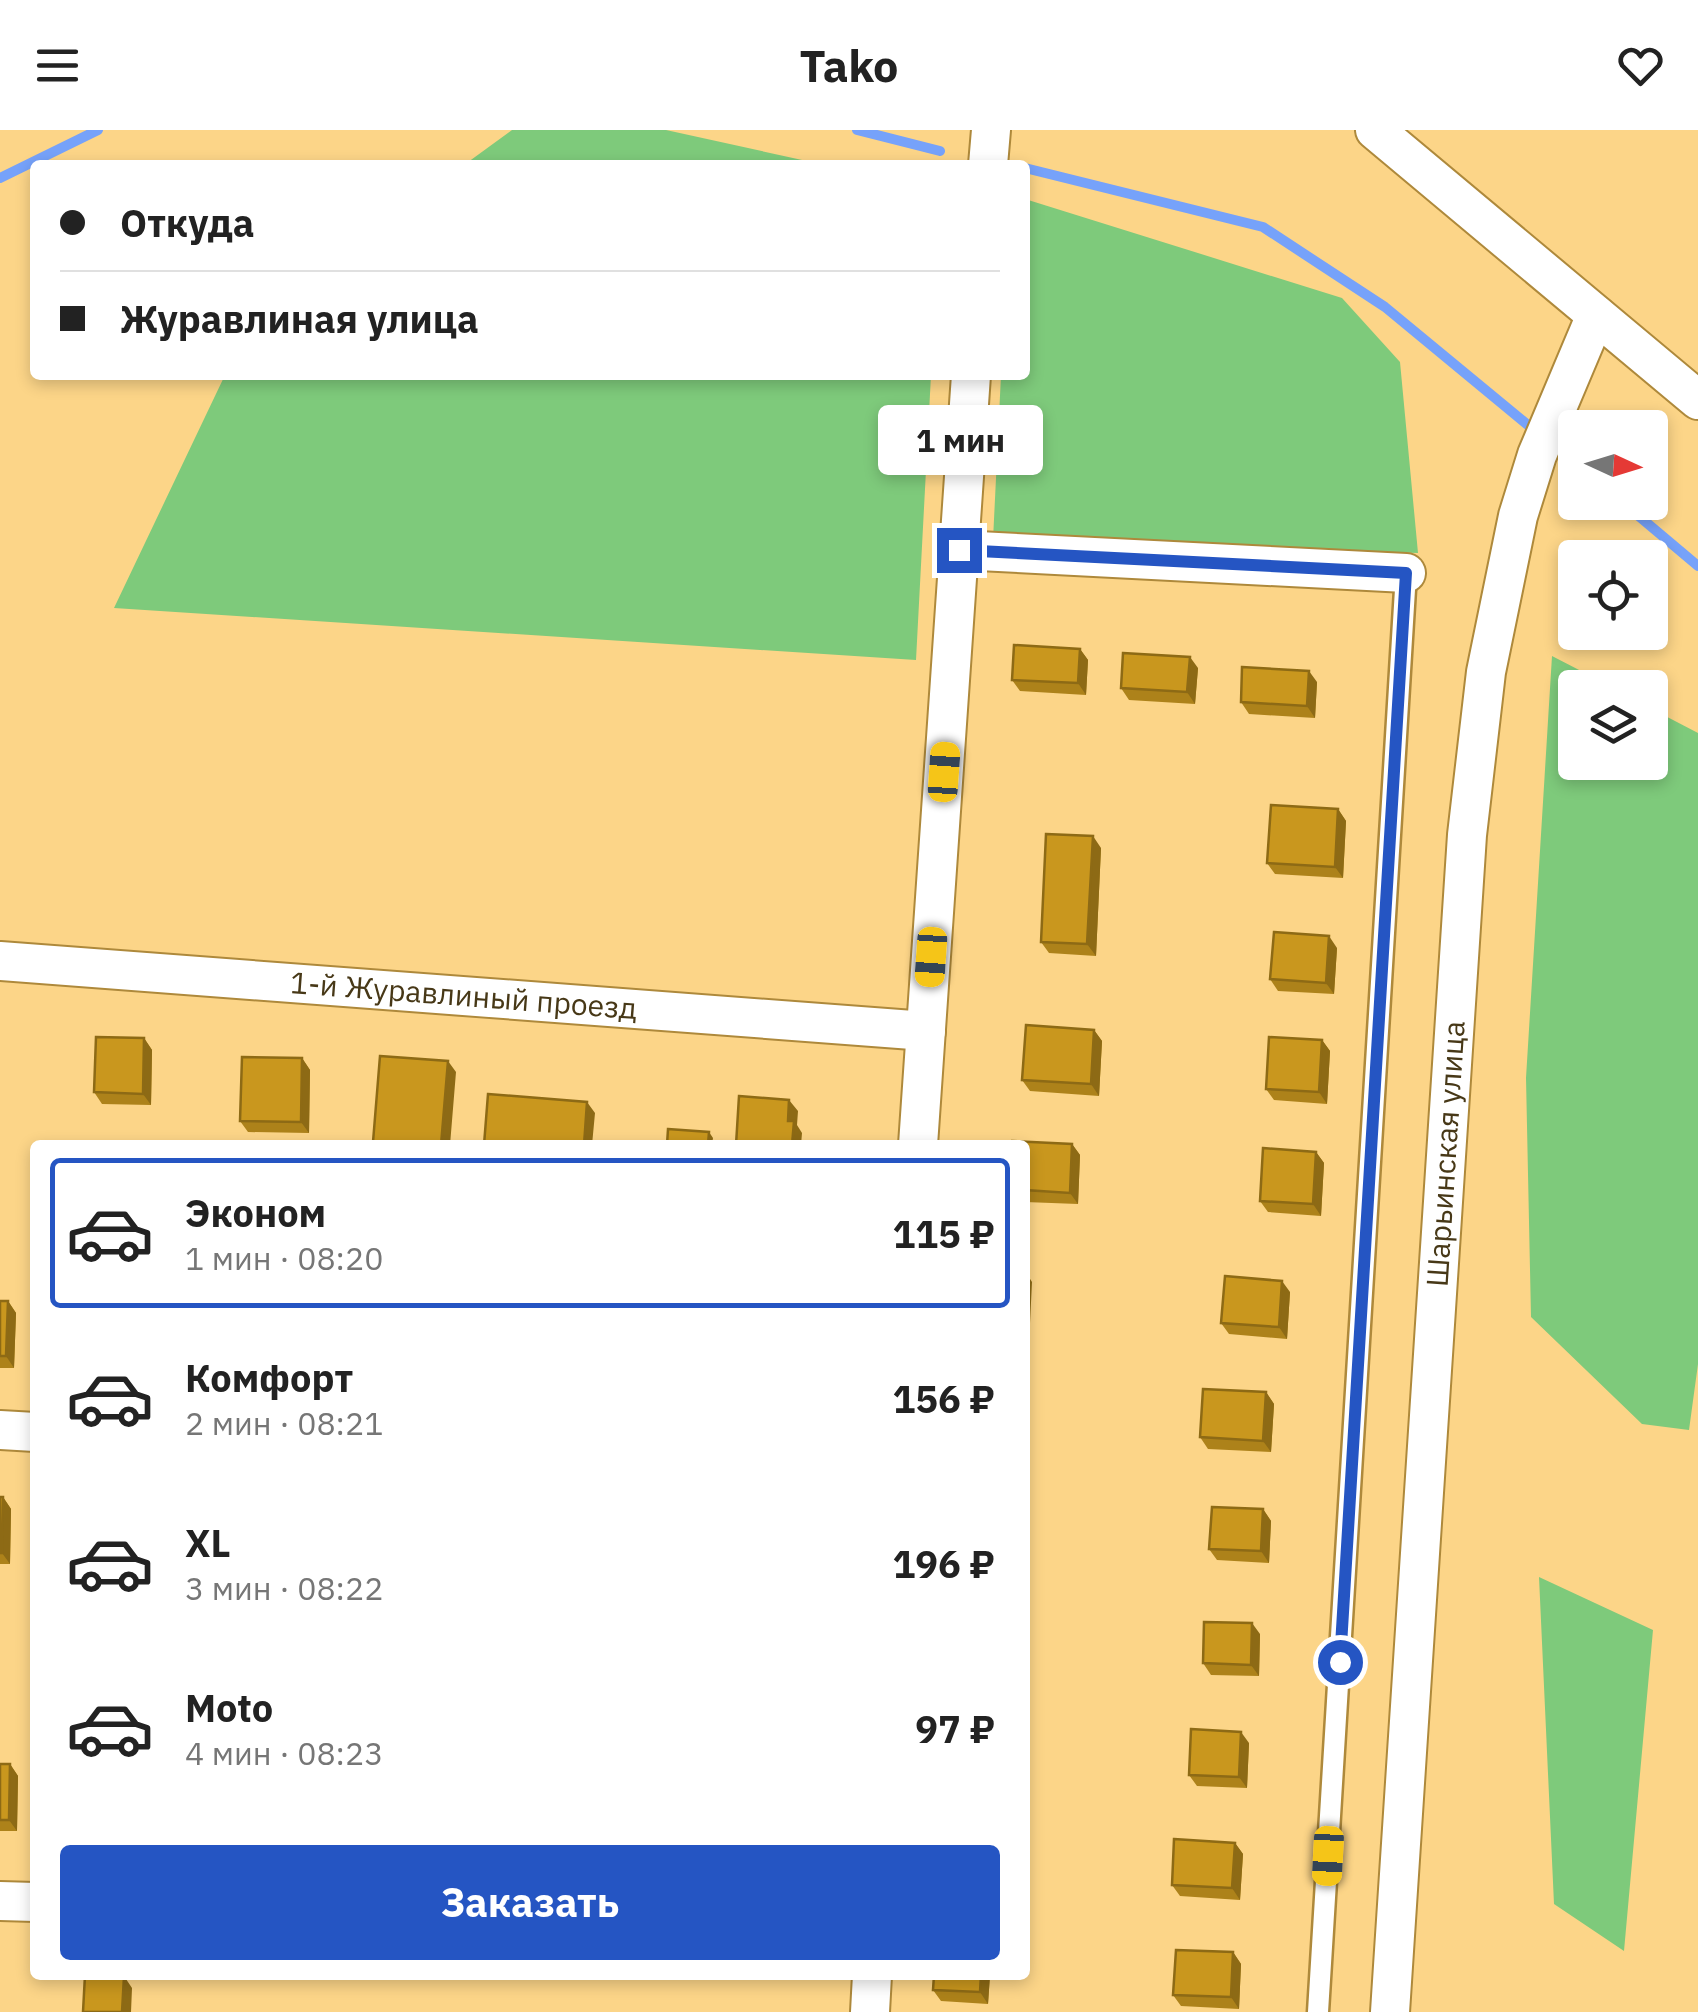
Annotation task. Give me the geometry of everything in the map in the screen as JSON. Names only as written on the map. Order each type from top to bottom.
[{"type":"street","points":[[988,160],[991,130]]},
{"type":"street","points":[[1375,130],[1698,400]]},
{"type":"street","name":"Шарьинская улица","points":[[1390,2012],[1467,835],[1486,672],[1518,516],[1544,438],[1596,315]]},
{"type":"street","points":[[918,1140],[971,380]]},
{"type":"street","points":[[959,550],[1406,573]]},
{"type":"street","name":"1-й Журавлиный проезд","points":[[0,961],[926,1031]]},
{"type":"street","points":[[0,1430],[30,1432]]},
{"type":"street","points":[[0,1901],[30,1902]]},
{"type":"street","points":[[870,2012],[872,1980]]},
{"type":"lane","points":[[1318,2012],[1406,573]]},
{"type":"green space","points":[[512,130],[666,130],[802,160],[471,160]]},
{"type":"green space","points":[[1030,201],[1342,298],[1400,362],[1418,553],[993,540],[1001,380],[1030,380]]},
{"type":"green space","points":[[223,380],[931,380],[916,660],[114,608]]},
{"type":"green space","points":[[1552,656],[1579,670],[1558,670],[1558,780],[1668,780],[1668,717],[1698,733],[1698,1364],[1689,1430],[1642,1424],[1531,1317],[1526,1078]]},
{"type":"green space","points":[[1539,1577],[1653,1630],[1624,1951],[1554,1904]]},
{"type":"building","points":[[1014,645],[1080,649],[1078,683],[1012,680]]},
{"type":"building","points":[[1123,653],[1190,657],[1187,692],[1121,688]]},
{"type":"building","points":[[1242,667],[1309,671],[1307,706],[1241,702]]},
{"type":"building","points":[[1271,805],[1338,809],[1335,867],[1267,863]]},
{"type":"building","points":[[1046,834],[1093,836],[1087,944],[1041,942]]},
{"type":"building","points":[[1274,932],[1329,936],[1326,983],[1270,979]]},
{"type":"building","points":[[1026,1025],[1094,1030],[1091,1084],[1022,1080]]},
{"type":"building","points":[[96,1037],[144,1038],[143,1094],[94,1092]]},
{"type":"building","points":[[1269,1037],[1322,1040],[1319,1092],[1266,1089]]},
{"type":"building","points":[[380,1056],[448,1061],[441,1140],[373,1140]]},
{"type":"building","points":[[242,1057],[302,1058],[301,1122],[240,1121]]},
{"type":"building","points":[[488,1094],[587,1102],[584,1140],[484,1140]]},
{"type":"building","points":[[739,1096],[789,1100],[788,1121],[794,1121],[792,1140],[736,1140]]},
{"type":"building","points":[[668,1129],[709,1132],[708,1140],[667,1140]]},
{"type":"building","points":[[1030,1142],[1072,1144],[1070,1193],[1030,1190]]},
{"type":"building","points":[[1263,1148],[1316,1152],[1313,1204],[1260,1201]]},
{"type":"building","points":[[1225,1276],[1282,1281],[1279,1327],[1221,1323]]},
{"type":"building","points":[[0,1301],[8,1301],[6,1356],[0,1356]]},
{"type":"building","points":[[1203,1389],[1266,1392],[1263,1441],[1200,1437]]},
{"type":"building","points":[[3,1497],[2,1553],[0,1553]]},
{"type":"building","points":[[1212,1507],[1263,1509],[1261,1551],[1209,1549]]},
{"type":"building","points":[[1204,1622],[1252,1623],[1251,1665],[1203,1663]]},
{"type":"building","points":[[1191,1729],[1241,1732],[1239,1777],[1189,1775]]},
{"type":"building","points":[[0,1764],[10,1764],[9,1820],[0,1820]]},
{"type":"building","points":[[1174,1839],[1235,1843],[1232,1888],[1172,1885]]},
{"type":"building","points":[[1176,1950],[1233,1952],[1231,1997],[1173,1995]]},
{"type":"building","points":[[85,1980],[124,1980],[122,2012],[83,2012]]},
{"type":"building","points":[[934,1980],[981,1980],[980,1992],[933,1990]]},
{"type":"waterway","points":[[37,160],[98,130]]},
{"type":"waterway","points":[[857,130],[940,151]]},
{"type":"waterway","points":[[0,178],[30,163]]},
{"type":"waterway","points":[[1030,169],[1263,227],[1385,307],[1558,450]]},
{"type":"waterway","points":[[1643,520],[1698,566]]},
{"type":"route","points":[[959,550],[1406,573],[1340,1662]]}]
